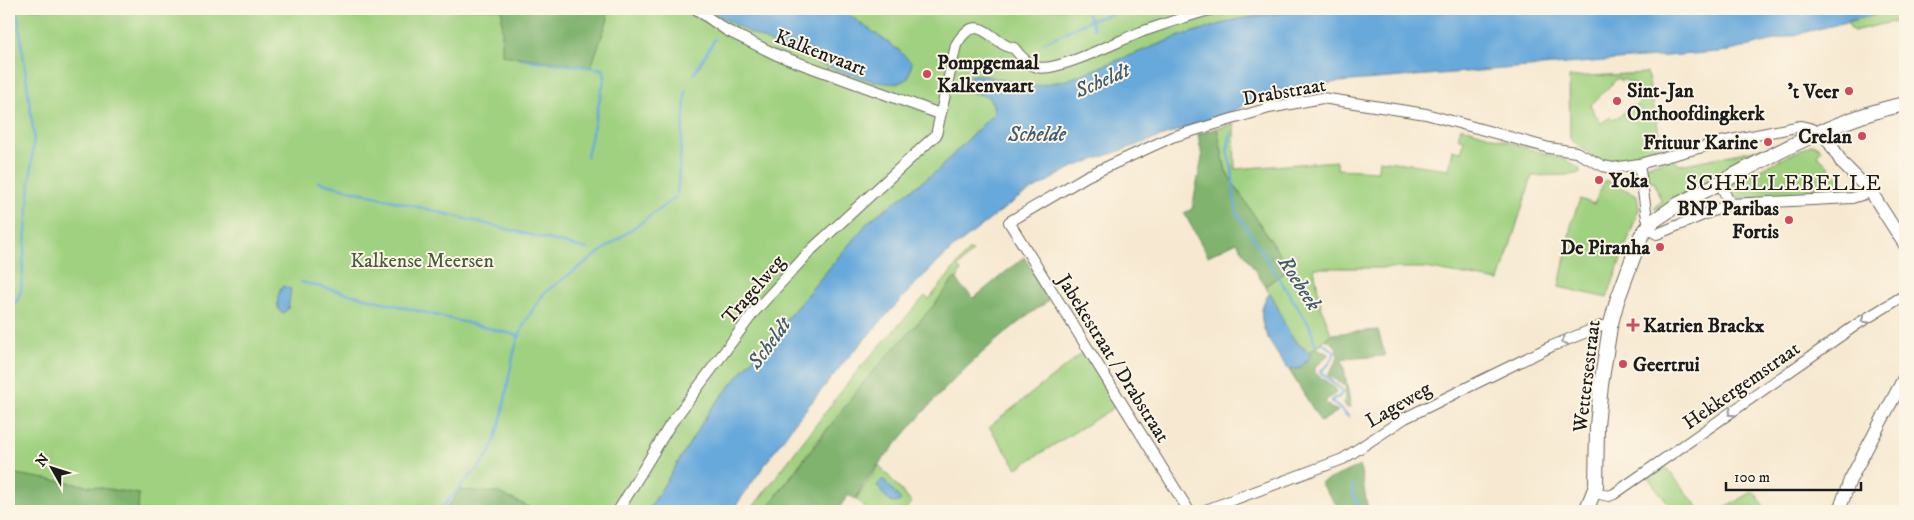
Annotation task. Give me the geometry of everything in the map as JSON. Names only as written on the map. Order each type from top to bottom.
[{"type":"main road","points":[[1649,225],[1677,205],[1819,132],[1847,120],[1905,104]]},
{"type":"main road","name":"Wettersestraat","points":[[1586,511],[1594,493],[1598,417],[1610,327],[1636,247],[1649,225]]},
{"type":"street","name":"Kalkenvaart","points":[[696,9],[726,30],[777,56],[940,114]]},
{"type":"street","name":"Tragelweg","points":[[618,511],[670,425],[754,312],[812,249],[936,135],[956,46],[965,34],[982,29],[988,31],[1005,47],[1014,48],[1024,60],[1038,68],[1044,68],[1062,65],[1140,33],[1214,9]]},
{"type":"street","name":"Drabstraat","points":[[1009,222],[1087,176],[1172,137],[1261,110],[1322,98],[1426,114],[1549,148],[1576,152],[1603,166],[1613,168],[1639,164],[1721,142],[1801,126],[1819,132]]},
{"type":"street","points":[[1819,132],[1842,163],[1871,192],[1905,245]]},
{"type":"street","points":[[1639,164],[1649,225],[1657,234],[1730,204],[1852,198],[1871,192]]},
{"type":"street","points":[[1720,183],[1730,204]]},
{"type":"street","name":"Jabekestraat / Drabstraat","points":[[1009,222],[1189,511]]},
{"type":"street","name":"Hekkergemstraat","points":[[1594,493],[1609,496],[1614,494],[1859,323],[1905,295]]},
{"type":"street","name":"Lageweg","points":[[1203,511],[1343,459],[1398,422],[1500,371],[1570,338],[1602,326],[1610,327]]},
{"type":"street","points":[[1839,511],[1847,485],[1905,376]]},
{"type":"green space","name":"Kalkense Meersen","points":[[9,9],[1310,9],[1239,19],[1180,36],[1067,80],[1032,87],[981,75],[969,78],[966,84],[967,91],[987,96],[993,104],[994,113],[937,171],[869,221],[710,410],[648,511],[9,511]]},
{"type":"green space","points":[[502,9],[597,9],[607,14],[608,19],[591,67],[502,55]]},
{"type":"green space","points":[[1905,9],[1905,19],[1853,31],[1847,22]]},
{"type":"green space","points":[[1647,73],[1660,138],[1656,141],[1661,147],[1633,159],[1608,162],[1602,161],[1570,139],[1569,77]],"holes":[[[1618,78],[1622,81],[1624,79],[1629,83],[1633,83],[1644,97],[1634,108],[1631,105],[1618,118],[1613,119],[1611,117],[1601,123],[1590,106]]]},
{"type":"green space","points":[[1234,124],[1235,169],[1337,161],[1337,169],[1378,171],[1379,160],[1449,169],[1453,150],[1462,151],[1464,139],[1458,138],[1461,127],[1566,160],[1580,169],[1580,173],[1532,176],[1499,281],[1425,268],[1314,268],[1321,306],[1331,334],[1310,352],[1301,346],[1288,331],[1265,286],[1289,269],[1226,172],[1217,128]]},
{"type":"green space","points":[[1217,128],[1226,172],[1289,269],[1265,286],[1237,242],[1208,256],[1184,213],[1192,209],[1202,157],[1198,134]]},
{"type":"green space","points":[[1813,144],[1822,150],[1817,155],[1853,191],[1850,193],[1733,199],[1727,185]]},
{"type":"green space","points":[[1775,146],[1775,149],[1658,210],[1654,208],[1661,201],[1654,181],[1648,182],[1645,169],[1648,165],[1672,159],[1680,165]]},
{"type":"green space","points":[[1605,180],[1637,195],[1639,209],[1607,298],[1559,287],[1572,221],[1580,199],[1594,204]]},
{"type":"green space","points":[[969,250],[973,251],[958,267],[961,270],[957,279],[954,279],[935,304],[816,442],[765,511],[750,511],[857,371],[925,296],[929,299]]},
{"type":"green space","points":[[1024,257],[1048,296],[1047,302],[1005,333],[949,385],[874,470],[856,499],[848,495],[837,511],[765,511],[866,379],[935,304],[954,279],[957,279],[962,287],[974,298]]},
{"type":"green space","points":[[1378,330],[1385,356],[1342,359],[1351,407],[1347,408],[1344,403],[1346,388],[1342,383],[1328,376],[1338,357],[1336,346],[1326,339],[1317,348],[1329,354],[1315,368],[1315,373],[1335,388],[1336,393],[1325,401],[1329,407],[1338,411],[1321,422],[1289,370],[1300,368],[1309,357],[1310,352],[1331,334]]},
{"type":"green space","points":[[1085,351],[1118,405],[1017,468],[989,427]]},
{"type":"green space","points":[[879,465],[912,503],[904,511],[869,511],[856,499]]},
{"type":"green space","points":[[1360,466],[1368,511],[1331,511],[1339,508],[1320,483]]},
{"type":"green space","points":[[1665,466],[1701,511],[1673,511],[1648,477]]},
{"type":"green space","points":[[9,473],[139,494],[138,511],[9,511]]},
{"type":"green space","points":[[460,490],[499,493],[538,511],[445,511]]},
{"type":"green space","points":[[1754,491],[1767,511],[1720,511]]},
{"type":"water","points":[[710,9],[841,9],[900,51],[912,63],[908,79],[898,83],[882,82],[832,68],[746,31]]},
{"type":"water","name":"Schelde","points":[[1310,9],[1899,9],[1730,51],[1339,82],[1272,91],[1227,114],[1073,167],[1018,198],[953,248],[913,286],[845,361],[793,425],[732,511],[648,511],[710,410],[869,221],[937,171],[994,113],[993,104],[987,96],[967,91],[968,85],[961,83],[963,78],[969,78],[970,75],[981,75],[1032,87],[1067,80],[1180,36],[1239,19]]},
{"type":"water","points":[[283,286],[291,289],[288,309],[283,313],[279,310],[278,301]]},
{"type":"water","points":[[1270,293],[1289,333],[1294,340],[1310,352],[1310,357],[1300,368],[1289,370],[1271,343],[1262,323],[1264,302]]},
{"type":"water","points":[[883,479],[901,500],[899,502],[892,503],[882,493],[877,485]]},
{"type":"waterway","points":[[9,319],[21,291],[34,136],[17,9]]},
{"type":"waterway","points":[[1086,9],[1094,29]]},
{"type":"waterway","points":[[1043,43],[1090,20],[1131,9]]},
{"type":"waterway","points":[[694,74],[715,39]]},
{"type":"waterway","points":[[520,59],[603,69],[605,76],[587,156]]},
{"type":"waterway","points":[[677,193],[686,90]]},
{"type":"waterway","name":"Roebeek","points":[[1231,133],[1227,151],[1232,168],[1235,204],[1238,215],[1310,326],[1315,344],[1326,345],[1335,352],[1328,365],[1320,372],[1343,391],[1332,402],[1348,416]]},
{"type":"waterway","points":[[318,182],[587,249]]},
{"type":"waterway","points":[[440,511],[452,495],[482,463],[491,449],[500,424],[518,338],[528,317],[545,292],[676,197]]},
{"type":"waterway","points":[[301,282],[520,336]]},
{"type":"waterway","name":"Roebeek","points":[[1353,484],[1353,495],[1363,511]]},
{"type":"place","name":"Pompgemaal Kalkenvaart","points":[[927,74]]},
{"type":"place","name":"'t Veer","points":[[1849,91]]},
{"type":"place","name":"Sint-Jan Onthoofdingkerk","points":[[1617,101]]},
{"type":"place","name":"Crelan","points":[[1862,136]]},
{"type":"place","name":"Frituur Karine","points":[[1768,142]]},
{"type":"place","name":"Yoka","points":[[1599,180]]},
{"type":"place","name":"BNP Paribas Fortis","points":[[1789,220]]},
{"type":"place","name":"De Piranha","points":[[1660,247]]},
{"type":"place","name":"Katrien Brackx","points":[[1633,325]]},
{"type":"place","name":"Geertrui","points":[[1623,364]]},
{"type":"district","name":"SCHELLEBELLE","points":[[1784,182]]},
{"type":"water label","name":"Scheldt","points":[[1102,80]]},
{"type":"water label","name":"Scheldt","points":[[769,343]]}]
